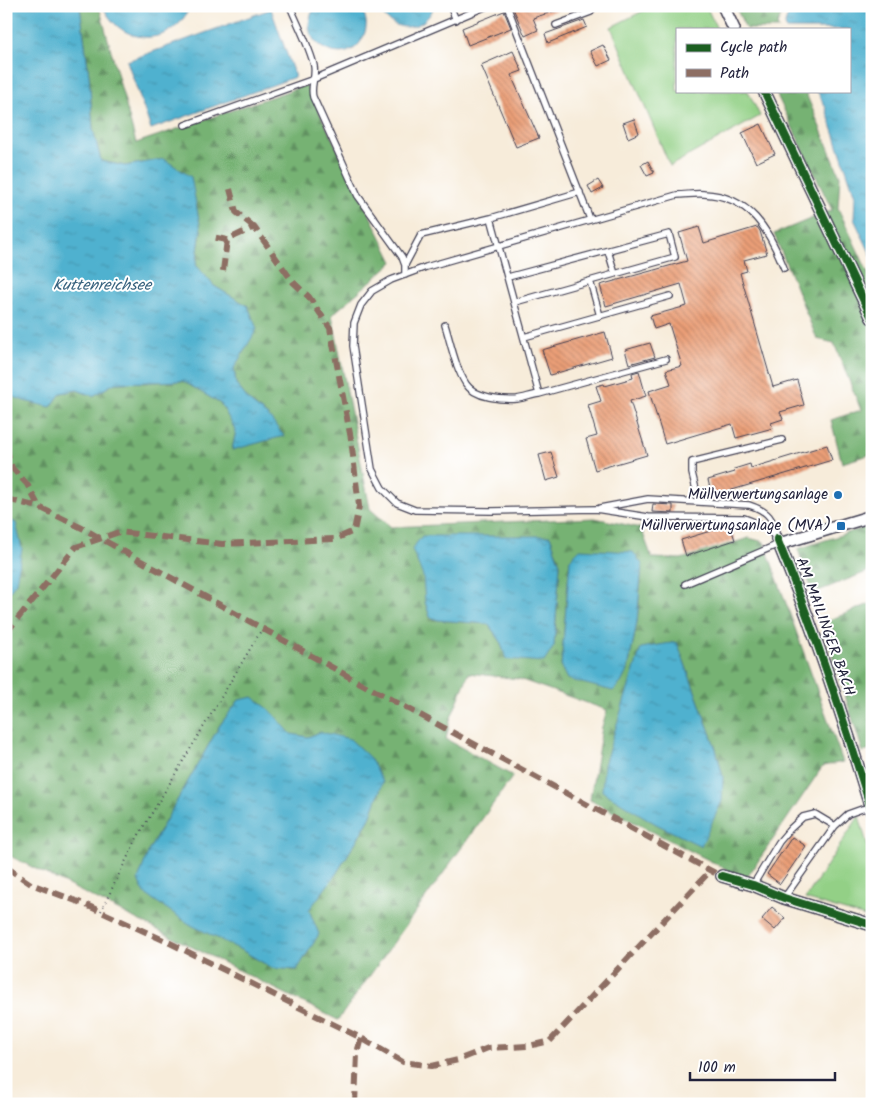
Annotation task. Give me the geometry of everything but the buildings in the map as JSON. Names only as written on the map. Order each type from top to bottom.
[{"type":"street","points":[[722,6],[733,28]]},
{"type":"street","points":[[764,92],[872,318]]},
{"type":"street","name":"AM MAILINGER BACH","points":[[871,810],[822,655],[778,541],[872,516]]},
{"type":"street","points":[[722,876],[753,885],[784,898],[872,925]]},
{"type":"lane","points":[[290,6],[314,65],[314,79],[311,88],[313,97],[358,196],[402,257],[406,275]]},
{"type":"lane","points":[[450,6],[456,20]]},
{"type":"lane","points":[[185,124],[314,79],[488,6]]},
{"type":"lane","points":[[507,6],[590,220]]},
{"type":"lane","points":[[556,25],[592,12],[593,6]]},
{"type":"lane","points":[[405,265],[421,235],[491,218],[580,192]]},
{"type":"lane","points":[[778,541],[775,524],[770,517],[760,509],[749,505],[648,499],[596,509],[491,511],[415,510],[397,503],[382,488],[372,469],[352,346],[354,322],[361,305],[372,291],[391,280],[500,246],[677,195],[704,194],[723,196],[738,203],[756,216],[768,232],[784,268]]},
{"type":"lane","points":[[491,218],[540,394]]},
{"type":"lane","points":[[508,277],[669,234],[675,257],[515,302]]},
{"type":"lane","points":[[608,251],[615,274]]},
{"type":"lane","points":[[590,281],[600,316]]},
{"type":"lane","points":[[524,337],[670,296]]},
{"type":"lane","points":[[445,325],[467,386],[478,393],[492,398],[517,399],[540,394],[666,359]]},
{"type":"lane","points":[[699,502],[692,473],[692,462],[782,440]]},
{"type":"lane","points":[[596,509],[648,517],[744,518],[768,528],[778,541]]},
{"type":"lane","points":[[685,584],[778,541]]},
{"type":"lane","points":[[784,898],[835,826],[848,814],[862,809],[871,810]]},
{"type":"lane","points":[[753,885],[779,842],[803,817],[815,814],[835,826]]},
{"type":"path","points":[[100,911],[137,838],[262,629]]},
{"type":"green space","points":[[80,6],[99,6],[136,143],[306,85],[393,262],[332,315],[370,509],[391,527],[595,518],[641,528],[652,558],[681,559],[749,538],[764,542],[843,762],[823,766],[746,879],[590,800],[602,727],[607,710],[519,679],[469,673],[450,720],[446,739],[513,776],[338,1020],[6,854],[6,596],[16,582],[16,523],[6,518],[6,388],[9,395],[51,407],[61,393],[77,390],[93,396],[115,383],[183,381],[221,404],[236,431],[232,450],[269,417],[250,402],[236,384],[234,368],[256,329],[248,306],[214,286],[196,265],[201,230],[164,159],[125,166],[101,161],[93,129],[89,75]],"holes":[[[550,536],[560,564],[554,646],[506,659],[500,640],[488,624],[438,620],[430,617],[425,602],[424,576]],[[570,559],[642,564],[637,622],[628,669],[561,667]],[[677,642],[716,749],[723,777],[604,766],[625,703]],[[239,700],[270,710],[290,734],[308,737],[321,732],[383,782],[369,820],[336,874],[308,910],[272,968],[243,951],[149,850],[220,725]]]},
{"type":"green space","points":[[653,6],[706,6],[717,28],[676,28],[676,92],[748,92],[760,116],[670,166],[611,27]]},
{"type":"green space","points":[[735,6],[785,6],[777,25],[778,28],[746,28]]},
{"type":"green space","points":[[775,92],[805,92],[840,176],[838,208],[872,281],[872,454],[842,463],[831,420],[861,410],[834,343],[817,339],[774,234],[832,210]]},
{"type":"green space","points":[[872,525],[872,570],[813,593],[798,549]]},
{"type":"green space","points":[[872,603],[872,750],[863,752],[822,623]]},
{"type":"green space","points":[[859,816],[872,861],[872,919],[805,899]]},
{"type":"water","name":"Kuttenreichsee","points":[[6,6],[80,6],[89,75],[93,129],[101,161],[125,166],[164,159],[191,177],[201,230],[196,265],[214,286],[248,306],[257,329],[234,368],[236,384],[250,402],[269,417],[284,436],[232,450],[236,431],[221,404],[183,381],[115,383],[93,396],[77,390],[61,393],[51,407],[24,401],[9,395],[6,388]]},
{"type":"water","points":[[103,6],[190,6],[182,20],[172,29],[160,35],[147,37],[134,35],[122,29],[111,19]]},
{"type":"water","points":[[316,6],[360,6],[365,15],[366,25],[365,32],[358,45],[348,51],[337,53],[326,49],[316,42],[310,32],[310,20]]},
{"type":"water","points":[[379,6],[434,6],[423,22],[415,26],[406,27],[390,22]]},
{"type":"water","points":[[791,6],[872,6],[872,257],[854,219],[855,196],[825,106],[818,92],[850,92],[850,28],[786,28],[785,24]]},
{"type":"water","points":[[271,9],[295,77],[151,129],[127,61]]},
{"type":"water","points":[[6,518],[16,523],[22,549],[16,582],[6,596]]},
{"type":"water","points":[[422,536],[550,536],[560,564],[554,646],[544,662],[506,659],[500,640],[488,624],[438,620],[430,617],[425,602],[423,576],[412,549]]},
{"type":"water","points":[[580,549],[633,552],[642,564],[637,622],[628,669],[621,683],[613,691],[567,679],[561,667],[570,559]]},
{"type":"water","points":[[677,642],[716,749],[723,777],[722,801],[701,846],[656,824],[602,791],[604,765],[641,648]]},
{"type":"water","points":[[253,697],[270,710],[291,734],[308,737],[320,732],[350,739],[370,758],[383,782],[369,820],[336,874],[309,910],[319,934],[297,970],[272,968],[191,925],[145,894],[138,880],[149,850],[220,725],[239,700]]},
{"type":"marked path","points":[[230,189],[236,212],[254,227]]},
{"type":"marked path","points":[[6,633],[76,547],[119,532],[222,544],[335,539],[354,531],[359,506],[351,439],[330,328],[309,297],[293,282],[254,227],[227,240],[212,237]]},
{"type":"marked path","points":[[223,271],[227,240]]},
{"type":"marked path","points":[[6,447],[12,468],[27,484],[39,507]]},
{"type":"marked path","points":[[6,499],[39,507],[82,528],[353,679],[715,873]]},
{"type":"marked path","points":[[6,867],[31,884],[84,904],[170,943],[361,1038],[403,1062],[432,1066],[458,1060],[488,1048],[529,1046],[550,1041],[711,870]]},
{"type":"marked path","points":[[355,1104],[357,1053],[361,1038]]},
{"type":"cycle path","points":[[764,92],[872,318]]},
{"type":"cycle path","points":[[777,539],[804,606],[828,674],[872,812]]},
{"type":"cycle path","points":[[722,876],[753,885],[784,898],[872,925]]},
{"type":"place","name":"Müllverwertungsanlage","points":[[838,495]]},
{"type":"place","name":"Müllverwertungsanlage (MVA)","points":[[841,526]]}]
